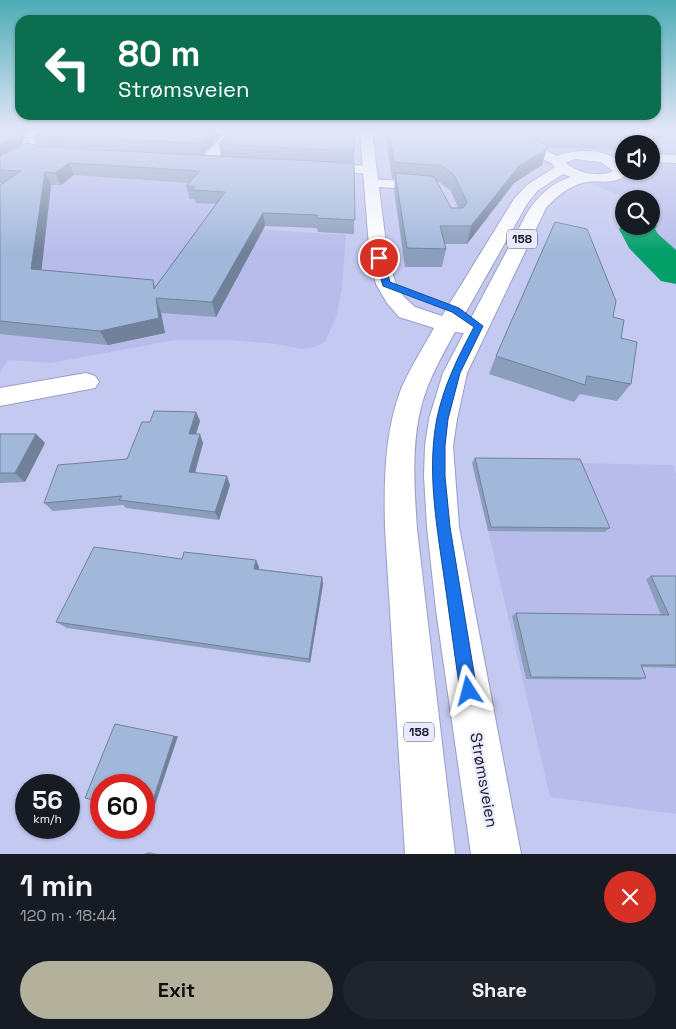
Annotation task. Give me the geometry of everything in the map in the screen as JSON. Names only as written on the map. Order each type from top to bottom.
[{"type":"main road","points":[[341,172],[433,187],[441,192],[444,199]]},
{"type":"main road","points":[[370,172],[379,258],[386,284],[394,299],[407,312],[452,318],[479,326]]},
{"type":"main road","name":"158","points":[[430,854],[403,547],[399,476],[401,445],[407,414],[425,365],[520,202],[532,188],[552,172]]},
{"type":"main road","name":"158","points":[[572,172],[590,178]]},
{"type":"main road","name":"158","points":[[479,326],[540,204],[559,186],[590,178],[615,176]]},
{"type":"main road","name":"Strømsveien","points":[[479,326],[455,373],[448,396],[439,446],[439,476],[443,527],[455,610],[496,854]]},
{"type":"main road","points":[[0,397],[86,382]]},
{"type":"shaded area","points":[[197,172],[254,229],[346,235],[342,288],[337,315],[325,342],[315,347],[303,349],[276,344],[231,340],[175,340],[51,363],[8,360],[0,373],[0,174]]},
{"type":"shaded area","points":[[564,172],[615,172],[615,180],[660,180],[660,172],[676,172],[676,270],[640,235],[660,235],[660,190],[615,190],[615,194]]},
{"type":"shaded area","points":[[472,461],[673,465],[676,474],[676,814],[550,797]]},
{"type":"building","points":[[20,172],[57,172],[45,172],[31,269],[153,280],[154,289],[225,192],[192,190],[195,187],[186,186],[199,172],[354,172],[355,220],[317,218],[317,215],[263,213],[212,302],[156,298],[159,318],[100,331],[0,321],[0,185]]},
{"type":"building","points":[[450,172],[514,172],[471,226],[440,226],[446,249],[407,248],[395,173],[435,178],[451,208],[463,208],[467,202],[454,175]]},
{"type":"building","points":[[555,222],[587,229],[616,301],[613,317],[624,320],[621,338],[637,342],[631,384],[587,376],[585,385],[496,356]]},
{"type":"building","points":[[154,411],[196,412],[189,434],[200,434],[189,472],[227,476],[215,512],[119,500],[122,496],[44,503],[58,465],[127,459],[142,422],[150,422]]},
{"type":"building","points":[[0,434],[36,434],[15,473],[0,473]]},
{"type":"building","points":[[475,458],[580,459],[610,528],[491,527]]},
{"type":"building","points":[[94,547],[182,559],[184,552],[256,560],[254,569],[322,577],[309,659],[56,622]]},
{"type":"building","points":[[651,576],[676,576],[676,665],[641,665],[646,678],[531,677],[516,613],[669,615]]},
{"type":"building","points":[[115,724],[174,736],[155,794],[155,774],[95,774]]},
{"type":"building","points":[[90,786],[90,799],[85,798]]},
{"type":"waterway","points":[[640,235],[642,240],[676,272]]},
{"type":"route","points":[[379,258],[382,276],[386,284],[456,310],[479,326],[455,373],[448,396],[439,446],[443,527],[469,691]]}]
